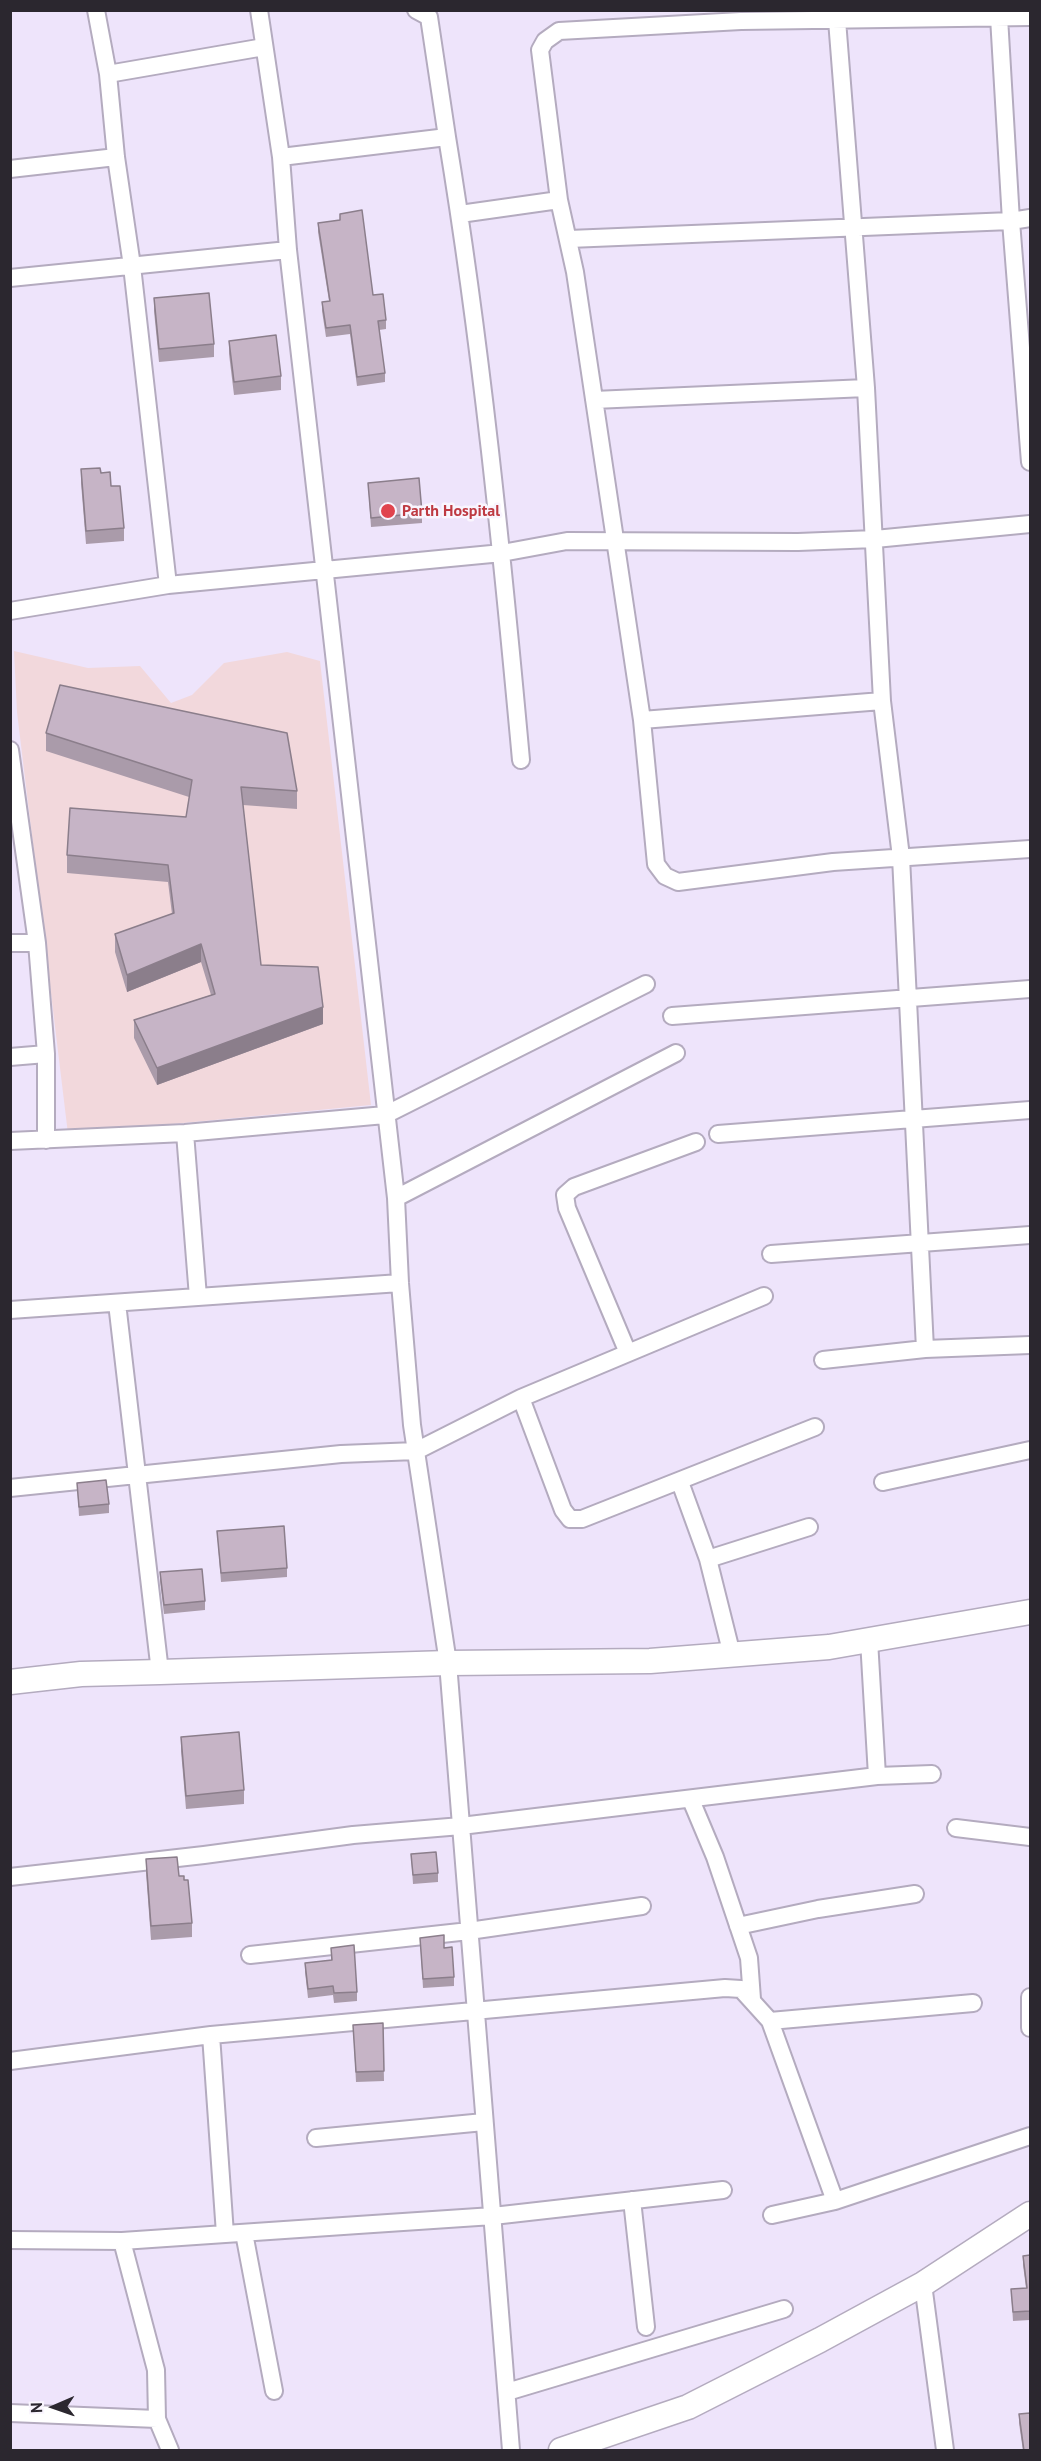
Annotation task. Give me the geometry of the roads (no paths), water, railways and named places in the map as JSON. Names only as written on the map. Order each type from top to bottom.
[{"type":"street","points":[[96,10],[108,74],[168,585]]},
{"type":"street","points":[[259,10],[281,157],[288,250],[396,1198],[400,1283],[416,1451],[447,1663],[511,2451]]},
{"type":"street","points":[[417,10],[429,17],[460,214],[502,553],[521,760]]},
{"type":"street","points":[[1030,17],[837,20],[741,16],[559,31],[544,40],[540,50],[559,200],[569,238],[642,720],[656,864],[660,871],[671,880],[678,882],[833,862],[1030,849]]},
{"type":"street","points":[[999,17],[1011,221],[1030,462]]},
{"type":"street","points":[[837,20],[866,388],[882,700],[901,857],[925,1349]]},
{"type":"street","points":[[108,74],[264,47]]},
{"type":"street","points":[[281,157],[447,137]]},
{"type":"street","points":[[10,169],[116,156]]},
{"type":"street","points":[[460,214],[559,200]]},
{"type":"street","points":[[569,238],[854,228],[1011,221],[1030,218]]},
{"type":"street","points":[[10,278],[288,250]]},
{"type":"street","points":[[594,400],[866,388]]},
{"type":"street","points":[[10,611],[168,585],[502,553],[567,541],[798,542],[875,539],[1030,524]]},
{"type":"street","points":[[642,720],[882,700]]},
{"type":"street","points":[[10,750],[16,837],[37,943],[46,1054],[46,1140]]},
{"type":"street","points":[[10,943],[37,943]]},
{"type":"street","points":[[10,1141],[185,1133],[385,1115],[646,984]]},
{"type":"street","points":[[672,1017],[1030,989]]},
{"type":"street","points":[[396,1198],[676,1053]]},
{"type":"street","points":[[10,1057],[46,1054]]},
{"type":"street","points":[[718,1134],[1030,1110]]},
{"type":"street","points":[[185,1133],[198,1297]]},
{"type":"street","points":[[628,1353],[567,1208],[565,1195],[574,1187],[696,1142]]},
{"type":"street","points":[[771,1254],[1030,1234]]},
{"type":"street","points":[[10,1310],[400,1283]]},
{"type":"street","points":[[10,1488],[341,1454],[416,1451],[521,1398],[764,1296]]},
{"type":"street","points":[[117,1303],[160,1672]]},
{"type":"street","points":[[823,1360],[925,1349],[1030,1345]]},
{"type":"street","points":[[521,1398],[562,1510],[570,1519],[582,1519],[815,1427]]},
{"type":"street","points":[[883,1482],[1030,1450]]},
{"type":"street","points":[[680,1482],[708,1558],[732,1654]]},
{"type":"street","points":[[708,1558],[809,1527]]},
{"type":"street","points":[[10,1682],[81,1674],[447,1663],[650,1661],[829,1647],[1030,1612]]},
{"type":"street","points":[[869,1640],[877,1776]]},
{"type":"street","points":[[10,1877],[353,1835],[461,1826],[691,1800],[877,1776],[932,1774]]},
{"type":"street","points":[[691,1800],[715,1857],[749,1958],[752,1999]]},
{"type":"street","points":[[956,1828],[1030,1837]]},
{"type":"street","points":[[738,1926],[818,1909],[915,1894]]},
{"type":"street","points":[[250,1955],[469,1931],[642,1906]]},
{"type":"street","points":[[10,2061],[211,2035],[725,1988],[741,1989],[770,2021],[835,2201]]},
{"type":"street","points":[[1030,1997],[1030,2028]]},
{"type":"street","points":[[770,2021],[973,2002]]},
{"type":"street","points":[[211,2035],[225,2234]]},
{"type":"street","points":[[316,2139],[484,2122]]},
{"type":"street","points":[[772,2215],[835,2201],[1030,2136]]},
{"type":"street","points":[[10,2240],[122,2241],[493,2216],[723,2190]]},
{"type":"street","points":[[632,2200],[646,2327]]},
{"type":"street","points":[[561,2451],[688,2407],[820,2340],[922,2284],[1030,2214]]},
{"type":"street","points":[[244,2233],[274,2391]]},
{"type":"street","points":[[122,2241],[156,2370],[157,2419],[170,2451]]},
{"type":"street","points":[[922,2284],[945,2451]]},
{"type":"street","points":[[507,2392],[784,2309]]},
{"type":"street","points":[[10,2413],[157,2419]]},
{"type":"place","name":"Parth Hospital","points":[[388,511]]}]
